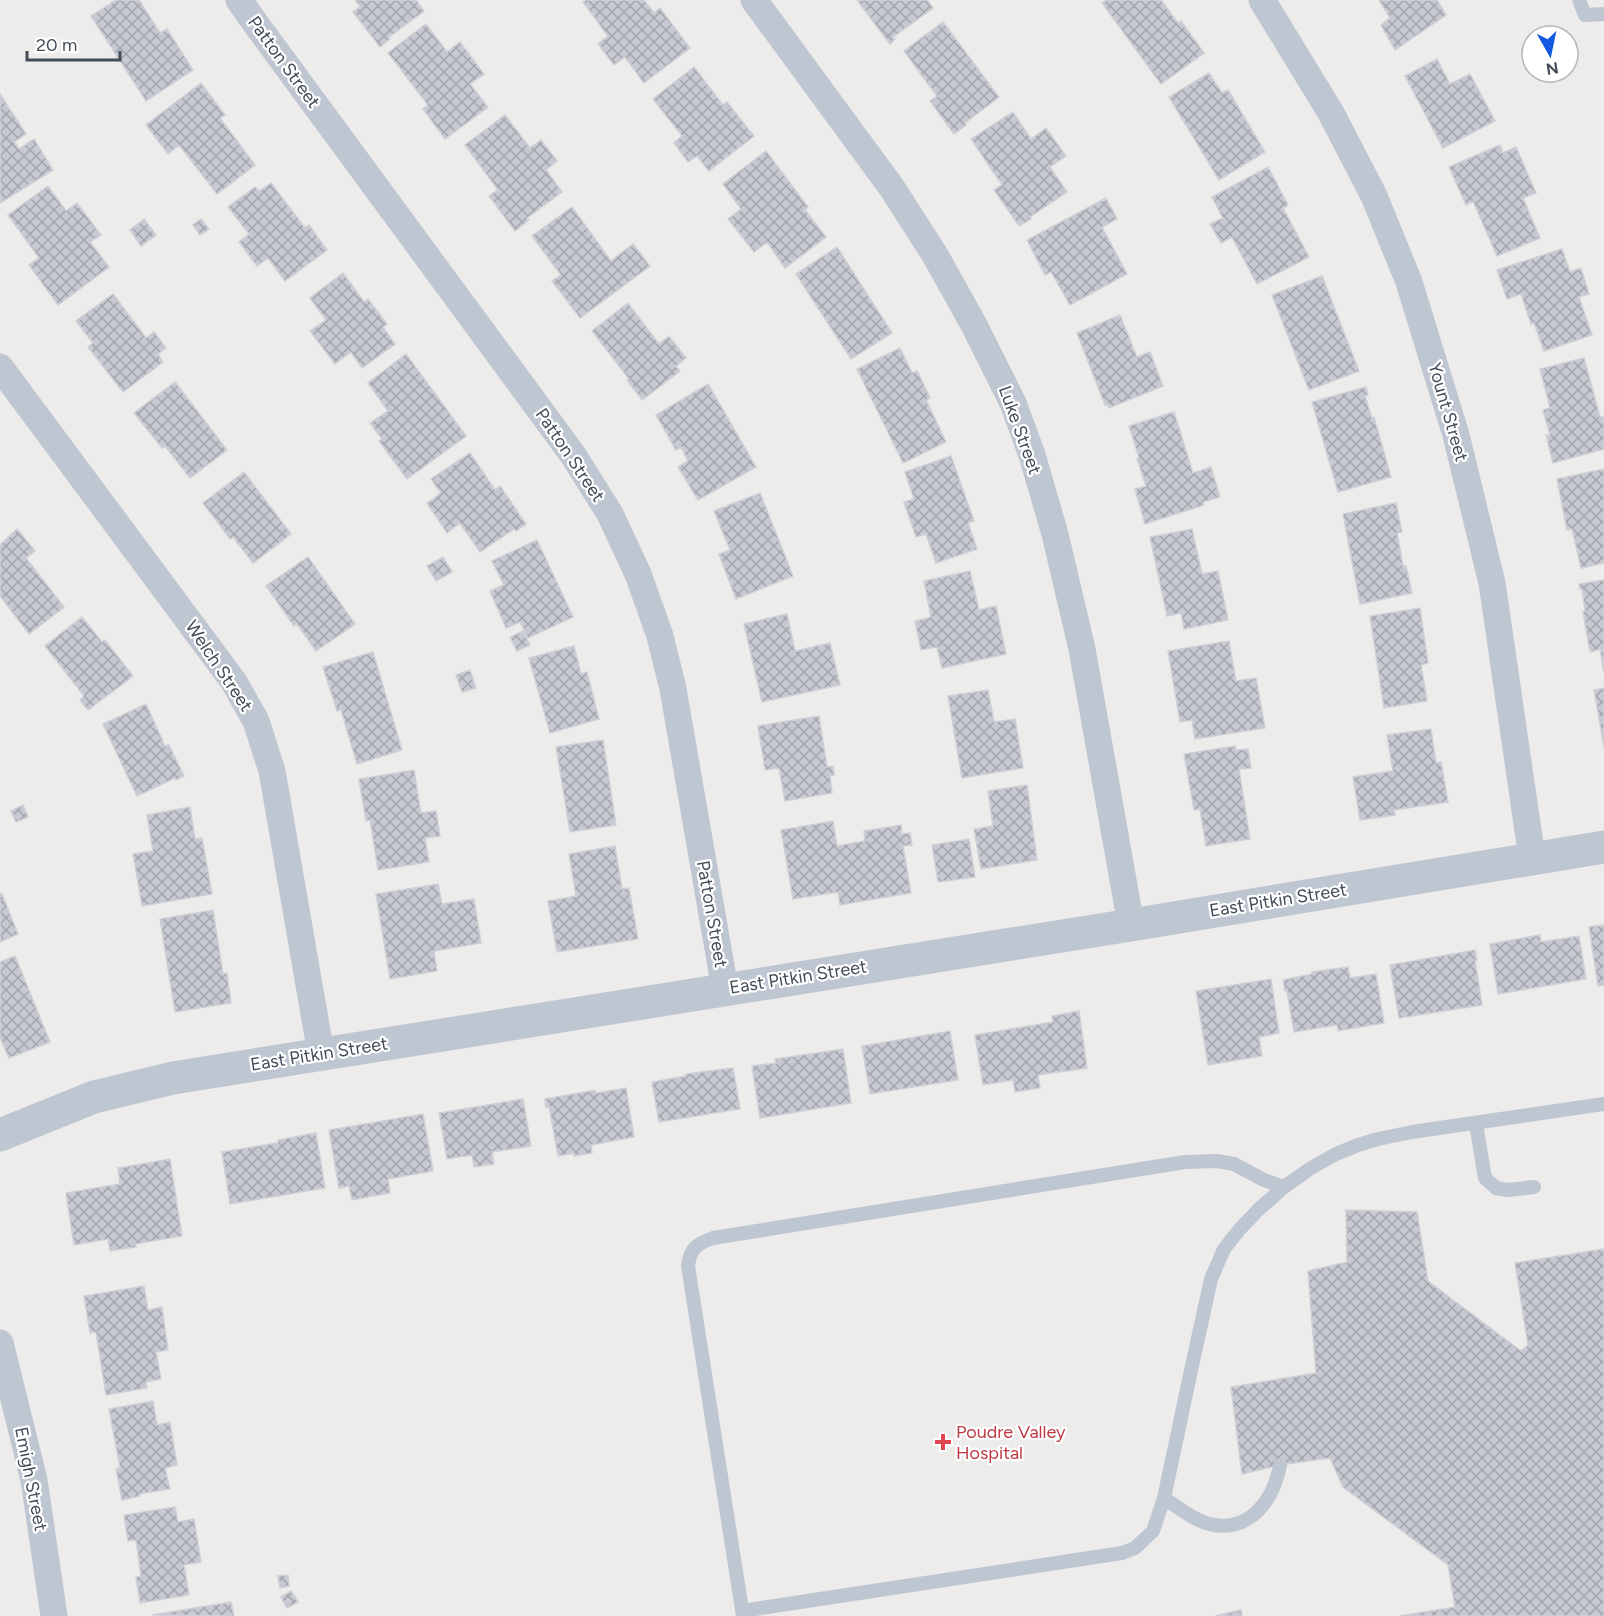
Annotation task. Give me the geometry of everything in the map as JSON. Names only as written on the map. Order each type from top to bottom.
[{"type":"street","name":"Patton Street","points":[[239,0],[573,455],[610,514],[638,574],[660,636],[674,689],[724,989]]},
{"type":"street","name":"Luke Street","points":[[754,0],[892,188],[935,255],[975,324],[1013,403],[1032,455],[1055,534],[1082,649],[1131,925]]},
{"type":"street","name":"Yount Street","points":[[1262,0],[1331,113],[1374,196],[1409,282],[1456,435],[1492,583],[1532,858]]},
{"type":"street","name":"Welch Street","points":[[0,367],[234,682],[256,721],[272,771],[321,1054]]},
{"type":"street","name":"East Pitkin Street","points":[[0,1134],[82,1102],[173,1078],[1604,847]]},
{"type":"street","name":"Emigh Street","points":[[0,1343],[34,1480],[54,1616]]},
{"type":"lane","points":[[1579,0],[1585,15],[1604,14]]},
{"type":"lane","points":[[1284,1187],[1264,1180],[1234,1164],[1217,1161],[1185,1162],[713,1238],[694,1248],[689,1256],[688,1266],[743,1613],[1122,1553],[1135,1548],[1153,1531],[1164,1498],[1211,1279],[1224,1249],[1259,1209],[1311,1168],[1358,1145],[1412,1132],[1604,1104]]},
{"type":"lane","points":[[1476,1124],[1485,1178],[1496,1188],[1508,1190],[1534,1187]]},
{"type":"lane","points":[[1164,1498],[1187,1514],[1212,1525],[1227,1526],[1240,1523],[1253,1516],[1264,1505],[1272,1493],[1280,1465]]},
{"type":"building","points":[[116,0],[139,0],[160,33],[167,29],[193,70],[146,101],[91,16]]},
{"type":"building","points":[[355,0],[416,0],[424,11],[389,37],[390,39],[380,47],[353,12],[360,7]]},
{"type":"building","points":[[586,0],[644,0],[654,13],[660,8],[690,48],[644,83],[625,57],[614,65],[598,44],[608,36],[583,2]]},
{"type":"building","points":[[857,0],[927,0],[933,8],[893,37],[895,39],[890,44]]},
{"type":"building","points":[[1107,0],[1161,0],[1178,23],[1181,21],[1204,53],[1161,84],[1102,3]]},
{"type":"building","points":[[1379,0],[1437,0],[1446,15],[1395,50],[1381,25],[1390,18]]},
{"type":"building","points":[[943,22],[999,97],[954,134],[930,101],[937,96],[904,51]]},
{"type":"building","points":[[426,24],[447,52],[460,42],[484,74],[470,84],[488,107],[445,139],[423,109],[428,105],[388,53]]},
{"type":"building","points":[[1437,59],[1450,84],[1470,74],[1495,121],[1443,148],[1405,76]]},
{"type":"building","points":[[694,67],[723,105],[727,102],[754,136],[709,171],[697,156],[688,162],[674,143],[682,136],[653,99]]},
{"type":"building","points":[[1209,73],[1222,93],[1228,90],[1265,152],[1219,180],[1169,97]]},
{"type":"building","points":[[201,83],[225,115],[220,118],[255,165],[217,194],[179,145],[168,154],[146,125]]},
{"type":"building","points":[[0,94],[26,134],[14,142],[19,149],[34,139],[53,170],[0,203]]},
{"type":"building","points":[[1013,112],[1031,139],[1046,128],[1066,156],[1050,167],[1067,192],[1019,226],[994,190],[1002,185],[971,139]]},
{"type":"building","points":[[505,115],[530,148],[541,140],[557,161],[546,170],[562,192],[527,218],[529,220],[515,231],[489,196],[498,190],[465,145]]},
{"type":"building","points":[[1500,145],[1503,153],[1516,147],[1536,193],[1523,198],[1540,238],[1497,256],[1473,201],[1466,205],[1449,167]]},
{"type":"building","points":[[766,151],[808,207],[805,210],[826,237],[785,268],[767,242],[754,252],[728,219],[741,209],[723,184]]},
{"type":"building","points":[[1268,167],[1288,205],[1283,208],[1309,257],[1257,284],[1232,237],[1221,243],[1210,224],[1223,218],[1212,197]]},
{"type":"building","points":[[271,183],[305,228],[309,225],[327,250],[285,281],[268,258],[257,266],[239,242],[249,234],[228,207],[255,187],[259,191]]},
{"type":"building","points":[[48,186],[66,211],[77,203],[101,235],[90,242],[109,267],[58,305],[29,265],[39,258],[8,215]]},
{"type":"building","points":[[1106,198],[1117,219],[1102,227],[1127,274],[1070,305],[1051,272],[1045,275],[1027,240]]},
{"type":"building","points":[[572,207],[611,261],[633,244],[650,266],[580,318],[552,281],[561,275],[532,236]]},
{"type":"building","points":[[144,219],[156,235],[141,246],[130,230]]},
{"type":"building","points":[[201,219],[209,229],[200,235],[193,225]]},
{"type":"building","points":[[837,247],[892,333],[851,359],[796,274]]},
{"type":"building","points":[[1562,249],[1570,272],[1581,268],[1589,294],[1579,297],[1592,335],[1544,351],[1534,323],[1531,324],[1521,294],[1507,299],[1497,270]]},
{"type":"building","points":[[343,273],[364,302],[368,299],[387,324],[383,327],[395,344],[362,368],[351,352],[335,364],[310,331],[326,320],[310,298]]},
{"type":"building","points":[[1322,276],[1359,371],[1309,390],[1272,295]]},
{"type":"building","points":[[113,294],[146,338],[154,332],[166,348],[158,354],[163,362],[123,392],[88,347],[93,343],[76,321]]},
{"type":"building","points":[[628,303],[659,344],[669,336],[686,358],[676,366],[680,371],[642,400],[592,331]]},
{"type":"building","points":[[1120,315],[1137,357],[1150,352],[1163,386],[1109,408],[1108,404],[1105,405],[1077,333]]},
{"type":"building","points":[[900,348],[912,373],[917,371],[930,398],[926,400],[946,442],[903,463],[857,369]]},
{"type":"building","points":[[406,354],[466,436],[407,479],[379,441],[382,439],[370,423],[388,411],[368,383]]},
{"type":"building","points":[[1584,358],[1600,417],[1604,417],[1604,449],[1553,463],[1546,435],[1550,435],[1543,410],[1550,408],[1540,369]]},
{"type":"building","points":[[175,382],[227,450],[190,478],[165,446],[162,448],[134,413]]},
{"type":"building","points":[[708,384],[756,467],[698,500],[678,467],[688,461],[681,447],[676,450],[656,415]]},
{"type":"building","points":[[1366,387],[1368,395],[1365,396],[1372,418],[1374,417],[1391,477],[1338,492],[1312,402]]},
{"type":"building","points":[[1174,412],[1193,473],[1211,467],[1220,497],[1203,502],[1204,505],[1145,524],[1135,489],[1146,486],[1129,426]]},
{"type":"building","points":[[470,453],[495,490],[500,486],[526,524],[516,531],[514,529],[480,552],[460,523],[447,533],[427,503],[441,493],[431,479]]},
{"type":"building","points":[[951,456],[974,521],[968,523],[977,549],[936,563],[926,534],[916,537],[904,502],[914,499],[905,472]]},
{"type":"building","points":[[1604,469],[1604,563],[1581,568],[1572,529],[1567,530],[1557,479]]},
{"type":"building","points":[[244,472],[291,534],[253,563],[233,537],[230,539],[203,503]]},
{"type":"building","points":[[760,493],[793,576],[736,599],[719,554],[730,550],[714,511]]},
{"type":"building","points":[[1396,503],[1402,532],[1397,533],[1403,566],[1406,566],[1412,593],[1360,604],[1343,514]]},
{"type":"building","points":[[17,529],[35,551],[26,558],[64,607],[29,634],[0,596],[0,545]]},
{"type":"building","points":[[1192,529],[1202,574],[1218,571],[1228,620],[1184,629],[1181,613],[1167,616],[1150,537]]},
{"type":"building","points":[[537,540],[573,617],[528,638],[520,622],[506,628],[490,591],[504,585],[492,561]]},
{"type":"building","points":[[308,557],[355,624],[316,651],[297,624],[294,626],[266,586]]},
{"type":"building","points":[[443,557],[452,572],[436,581],[427,566]]},
{"type":"building","points":[[970,571],[979,610],[996,606],[1006,654],[942,668],[937,647],[921,650],[915,621],[931,617],[924,581]]},
{"type":"building","points":[[1604,580],[1604,672],[1600,649],[1590,652],[1583,612],[1585,611],[1582,589],[1579,584]]},
{"type":"building","points":[[1420,608],[1428,663],[1421,665],[1427,701],[1384,708],[1370,616]]},
{"type":"building","points":[[787,614],[795,651],[830,643],[840,685],[762,702],[744,624]]},
{"type":"building","points":[[82,617],[102,642],[105,640],[133,676],[88,710],[80,700],[84,696],[45,646]]},
{"type":"building","points":[[523,631],[530,645],[517,651],[510,637]]},
{"type":"building","points":[[1229,641],[1236,681],[1256,678],[1265,728],[1195,739],[1192,720],[1180,722],[1168,651]]},
{"type":"building","points":[[574,646],[581,674],[587,672],[599,719],[550,733],[529,658]]},
{"type":"building","points":[[373,652],[402,750],[357,764],[341,710],[337,711],[323,667]]},
{"type":"building","points":[[470,670],[476,688],[462,692],[456,675]]},
{"type":"building","points":[[1604,688],[1604,747],[1594,690]]},
{"type":"building","points":[[988,690],[994,722],[1015,719],[1023,768],[962,778],[948,696]]},
{"type":"building","points":[[146,704],[165,746],[169,745],[184,776],[137,796],[103,724]]},
{"type":"building","points":[[819,716],[827,767],[833,766],[834,775],[830,776],[832,793],[785,801],[779,768],[765,770],[758,726]]},
{"type":"building","points":[[1431,729],[1436,763],[1441,762],[1448,802],[1394,810],[1395,815],[1360,820],[1353,777],[1393,771],[1387,735]]},
{"type":"building","points":[[603,740],[616,825],[570,832],[556,747]]},
{"type":"building","points":[[1235,746],[1236,750],[1248,749],[1251,768],[1239,769],[1250,839],[1206,846],[1200,809],[1194,810],[1184,754]]},
{"type":"building","points":[[414,770],[421,813],[436,811],[440,836],[425,838],[429,862],[378,870],[370,820],[366,821],[359,779]]},
{"type":"building","points":[[1027,785],[1037,860],[981,869],[974,829],[993,826],[988,791]]},
{"type":"building","points":[[23,805],[28,817],[16,822],[11,811]]},
{"type":"building","points":[[190,807],[195,839],[202,838],[212,894],[142,906],[133,854],[153,851],[147,815]]},
{"type":"building","points":[[833,821],[837,846],[865,841],[864,831],[901,825],[902,834],[910,833],[912,845],[903,846],[911,893],[840,905],[838,892],[793,899],[781,830]]},
{"type":"building","points":[[969,839],[975,877],[938,882],[932,845]]},
{"type":"building","points":[[615,846],[622,889],[629,888],[638,939],[557,952],[548,901],[576,896],[569,854]]},
{"type":"building","points":[[438,884],[442,904],[474,899],[481,943],[434,951],[437,971],[390,979],[376,894]]},
{"type":"building","points":[[0,894],[2,894],[18,934],[0,942]]},
{"type":"building","points":[[213,910],[223,974],[227,973],[231,1003],[175,1012],[160,919]]},
{"type":"building","points":[[1604,925],[1604,985],[1598,986],[1589,927]]},
{"type":"building","points":[[1540,935],[1541,942],[1579,936],[1586,979],[1498,994],[1490,944]]},
{"type":"building","points":[[1475,950],[1482,1005],[1399,1018],[1390,965]]},
{"type":"building","points":[[15,956],[50,1042],[9,1058],[0,1037],[0,962]]},
{"type":"building","points":[[1348,967],[1350,978],[1376,974],[1384,1023],[1338,1031],[1337,1025],[1294,1032],[1283,980],[1312,974],[1312,972]]},
{"type":"building","points":[[1271,979],[1279,1033],[1259,1037],[1262,1056],[1208,1065],[1196,991]]},
{"type":"building","points":[[1079,1011],[1087,1068],[1038,1075],[1040,1088],[1015,1092],[1013,1080],[983,1085],[975,1035],[1053,1022],[1052,1016]]},
{"type":"building","points":[[950,1031],[958,1080],[870,1094],[862,1046]]},
{"type":"building","points":[[843,1049],[851,1103],[760,1118],[752,1066],[776,1063],[775,1059]]},
{"type":"building","points":[[733,1068],[740,1109],[659,1122],[652,1082],[686,1076],[686,1074]]},
{"type":"building","points":[[626,1088],[634,1137],[591,1145],[592,1153],[558,1156],[549,1106],[546,1107],[545,1099],[595,1090],[596,1093]]},
{"type":"building","points":[[523,1099],[531,1146],[492,1152],[494,1164],[474,1167],[472,1155],[447,1159],[439,1113]]},
{"type":"building","points":[[423,1114],[433,1171],[388,1179],[390,1193],[352,1200],[349,1186],[339,1188],[329,1130]]},
{"type":"building","points":[[316,1133],[325,1188],[230,1204],[222,1152],[278,1143],[278,1140]]},
{"type":"building","points":[[170,1159],[182,1236],[110,1251],[108,1239],[74,1245],[66,1193],[120,1184],[118,1168]]},
{"type":"building","points":[[1346,1210],[1417,1212],[1428,1281],[1521,1351],[1528,1345],[1515,1263],[1604,1249],[1604,1616],[1400,1616],[1455,1607],[1448,1565],[1343,1487],[1330,1458],[1280,1465],[1242,1474],[1231,1387],[1316,1373],[1308,1271],[1347,1262]]},
{"type":"building","points":[[144,1286],[148,1310],[162,1307],[168,1350],[156,1352],[161,1379],[146,1382],[147,1388],[106,1395],[96,1332],[90,1333],[84,1296]]},
{"type":"building","points":[[153,1401],[157,1425],[170,1422],[177,1465],[165,1468],[170,1489],[139,1494],[140,1496],[122,1500],[116,1469],[120,1468],[109,1409]]},
{"type":"building","points":[[175,1507],[178,1522],[194,1519],[201,1562],[184,1565],[189,1595],[140,1603],[136,1577],[141,1576],[136,1540],[128,1541],[124,1515]]},
{"type":"building","points":[[288,1575],[289,1586],[280,1588],[278,1576]]},
{"type":"building","points":[[291,1591],[298,1602],[287,1608],[281,1597]]},
{"type":"building","points":[[231,1602],[234,1616],[152,1615]]},
{"type":"building","points":[[1241,1610],[1242,1616],[1215,1616]]},
{"type":"place","name":"Poudre Valley Hospital","points":[[943,1442]]}]
